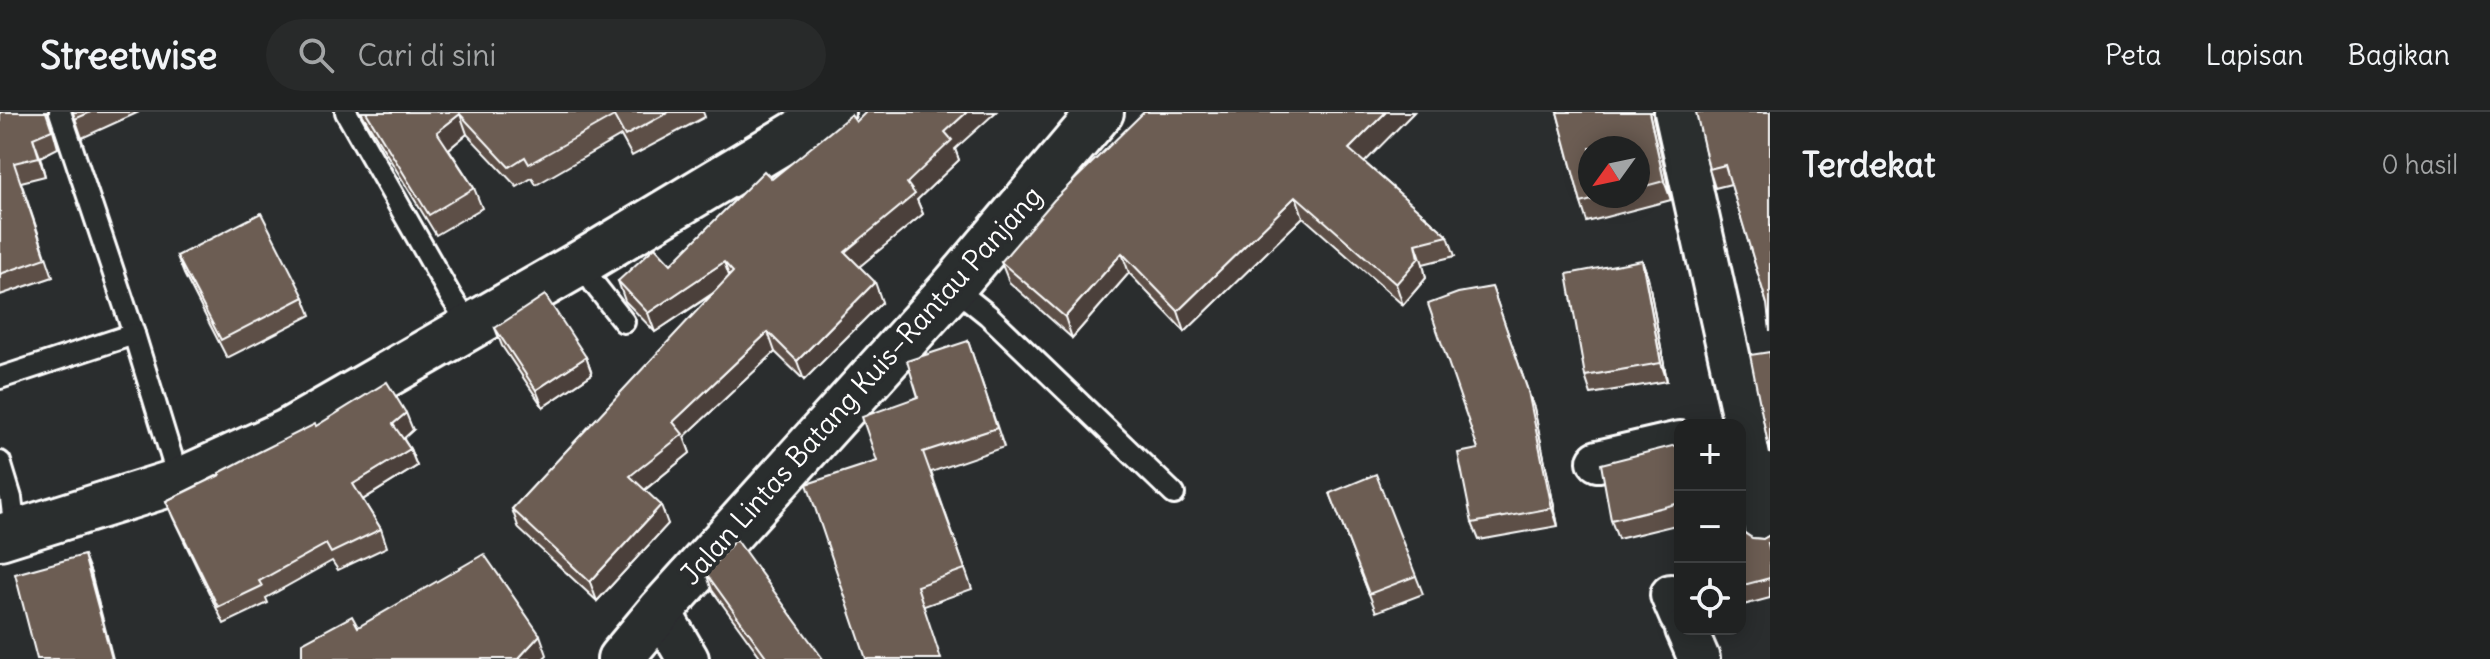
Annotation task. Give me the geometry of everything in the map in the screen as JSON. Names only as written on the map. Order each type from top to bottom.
[{"type":"street","points":[[8,535],[179,481],[287,432],[581,263],[832,112]]},
{"type":"street","name":"Jalan Lintas Batang Kuis–Rantau Panjang","points":[[620,659],[953,287],[1101,112]]},
{"type":"street","points":[[1675,112],[1740,419]]},
{"type":"street","points":[[1598,461],[1674,443]]},
{"type":"street","points":[[1746,446],[1766,535]]},
{"type":"street","points":[[660,611],[688,659]]},
{"type":"street","points":[[1689,635],[1699,659]]},
{"type":"lane","points":[[60,112],[179,481]]},
{"type":"lane","points":[[346,112],[470,326]]},
{"type":"lane","points":[[581,263],[624,322]]},
{"type":"lane","points":[[953,287],[988,315],[1174,494]]},
{"type":"lane","points":[[0,378],[134,334]]},
{"type":"lane","points":[[0,462],[11,498],[8,535]]},
{"type":"building","points":[[0,112],[46,112],[52,130],[33,138],[39,157],[14,163],[46,258],[0,274]]},
{"type":"building","points":[[73,112],[91,112],[75,119]]},
{"type":"building","points":[[366,112],[669,112],[625,136],[614,116],[529,164],[525,157],[509,167],[460,114],[437,132],[474,188],[429,215]]},
{"type":"building","points":[[866,112],[967,112],[945,132],[952,140],[907,183],[915,194],[845,252],[875,282],[797,361],[768,332],[673,422],[683,434],[630,476],[661,505],[590,582],[512,509],[733,272],[724,262],[648,313],[618,281],[655,247],[671,264],[764,171],[772,179],[851,115],[856,122]]},
{"type":"building","points":[[1144,112],[1386,112],[1349,149],[1448,236],[1416,244],[1419,258],[1396,284],[1296,196],[1178,311],[1122,253],[1065,317],[1001,262],[1054,200]]},
{"type":"building","points":[[1557,112],[1649,112],[1664,181],[1650,185],[1650,136],[1578,136],[1578,192]]},
{"type":"building","points":[[1696,112],[1770,112],[1770,331],[1767,304],[1725,165],[1709,169]]},
{"type":"building","points":[[261,213],[304,297],[221,340],[177,256]]},
{"type":"building","points":[[1642,260],[1661,363],[1585,376],[1567,274]]},
{"type":"building","points":[[1492,287],[1528,391],[1552,508],[1472,523],[1458,453],[1478,449],[1428,304],[1458,293]]},
{"type":"building","points":[[545,295],[586,357],[536,390],[495,328]]},
{"type":"building","points":[[968,341],[997,428],[923,452],[965,569],[917,586],[941,659],[866,659],[807,484],[877,461],[862,417],[918,397],[907,361]]},
{"type":"building","points":[[1770,352],[1770,454],[1750,355]]},
{"type":"building","points":[[387,382],[406,413],[393,424],[410,449],[353,484],[381,529],[331,553],[326,544],[259,581],[262,586],[218,607],[166,501],[316,426]]},
{"type":"building","points":[[1674,446],[1674,504],[1611,520],[1601,464]]},
{"type":"building","points":[[1376,474],[1416,576],[1369,594],[1330,493]]},
{"type":"building","points":[[1746,534],[1763,539],[1770,535],[1770,578],[1746,584]]},
{"type":"building","points":[[736,539],[823,659],[768,659],[706,573]]},
{"type":"building","points":[[484,554],[540,635],[518,659],[302,659],[302,643],[352,616],[358,627]]},
{"type":"building","points":[[84,555],[112,659],[37,659],[15,574]]}]
